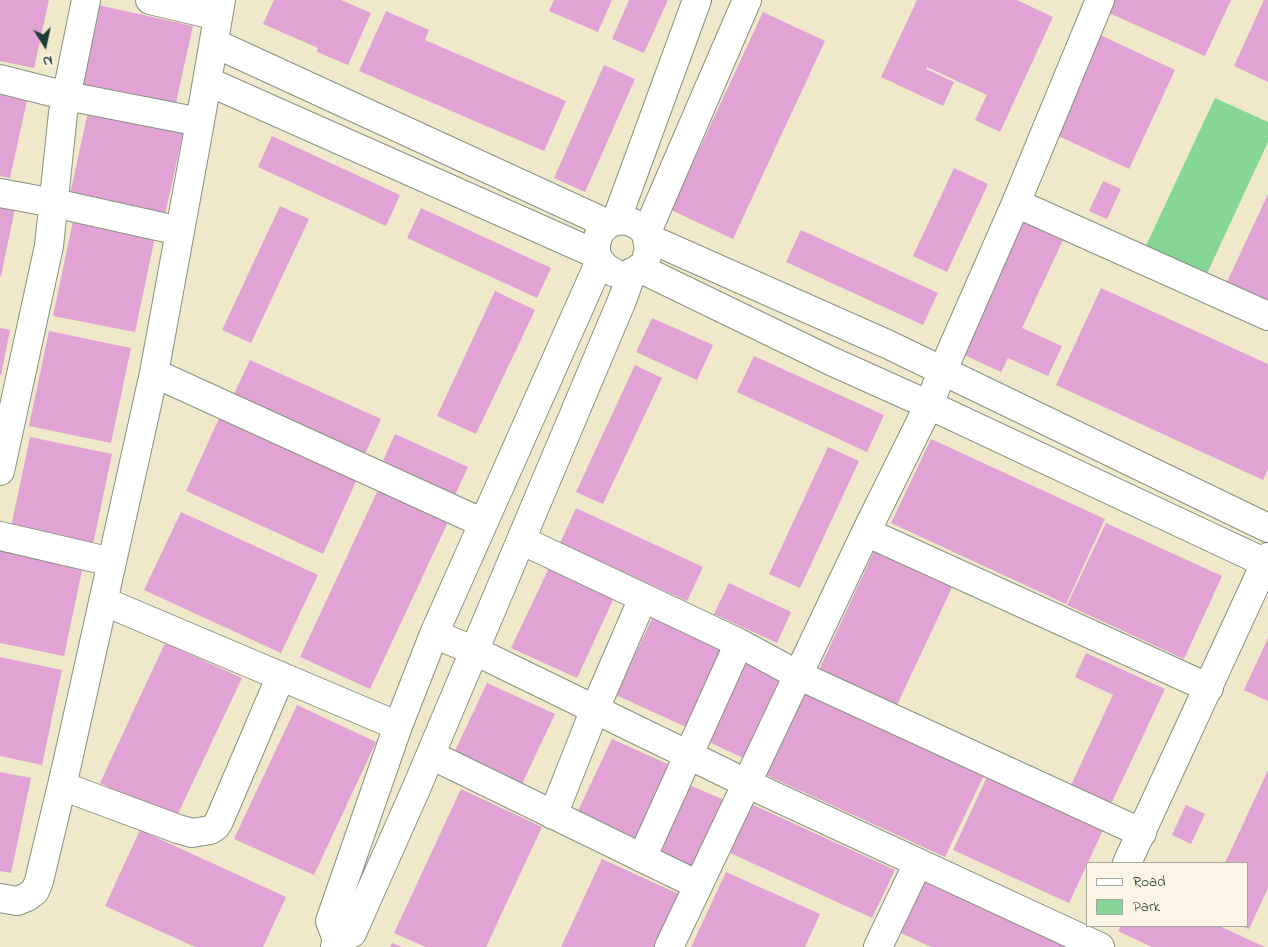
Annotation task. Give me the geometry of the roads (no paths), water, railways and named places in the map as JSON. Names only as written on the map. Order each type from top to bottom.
[{"type":"street","points":[[0,471],[49,246],[63,113],[86,0]]},
{"type":"street","points":[[150,0],[218,20],[612,222],[625,220],[634,222],[641,227],[647,236],[649,249],[646,260],[635,270],[623,274],[614,273],[606,268],[598,258],[207,81]]},
{"type":"street","points":[[635,270],[431,755],[352,933],[336,944],[330,921],[398,726],[434,634],[484,524],[598,258],[596,243],[600,232],[612,222],[697,0]]},
{"type":"street","points":[[647,236],[747,0]]},
{"type":"street","points":[[668,947],[866,532],[929,406],[1100,0]]},
{"type":"street","points":[[0,898],[17,901],[27,897],[35,891],[39,881],[154,373],[218,20]]},
{"type":"street","points":[[0,79],[67,96],[200,122]]},
{"type":"street","points":[[0,193],[180,231]]},
{"type":"street","points":[[1016,203],[1268,316]]},
{"type":"street","points":[[647,236],[887,344],[1268,528]]},
{"type":"street","points":[[635,270],[1267,562],[1128,862]]},
{"type":"street","points":[[154,373],[484,524]]},
{"type":"street","points":[[866,532],[1209,688]]},
{"type":"street","points":[[0,536],[112,562]]},
{"type":"street","points":[[521,540],[739,643],[798,675],[1142,833]]},
{"type":"street","points":[[553,815],[594,709],[643,598]]},
{"type":"street","points":[[103,602],[398,726]]},
{"type":"street","points":[[434,634],[475,651],[746,783],[918,863],[1094,941]]},
{"type":"street","points":[[642,858],[739,643]]},
{"type":"street","points":[[62,786],[178,829],[192,833],[210,830],[219,822],[281,676]]},
{"type":"street","points":[[431,755],[698,885]]},
{"type":"street","points":[[878,947],[918,863]]}]
